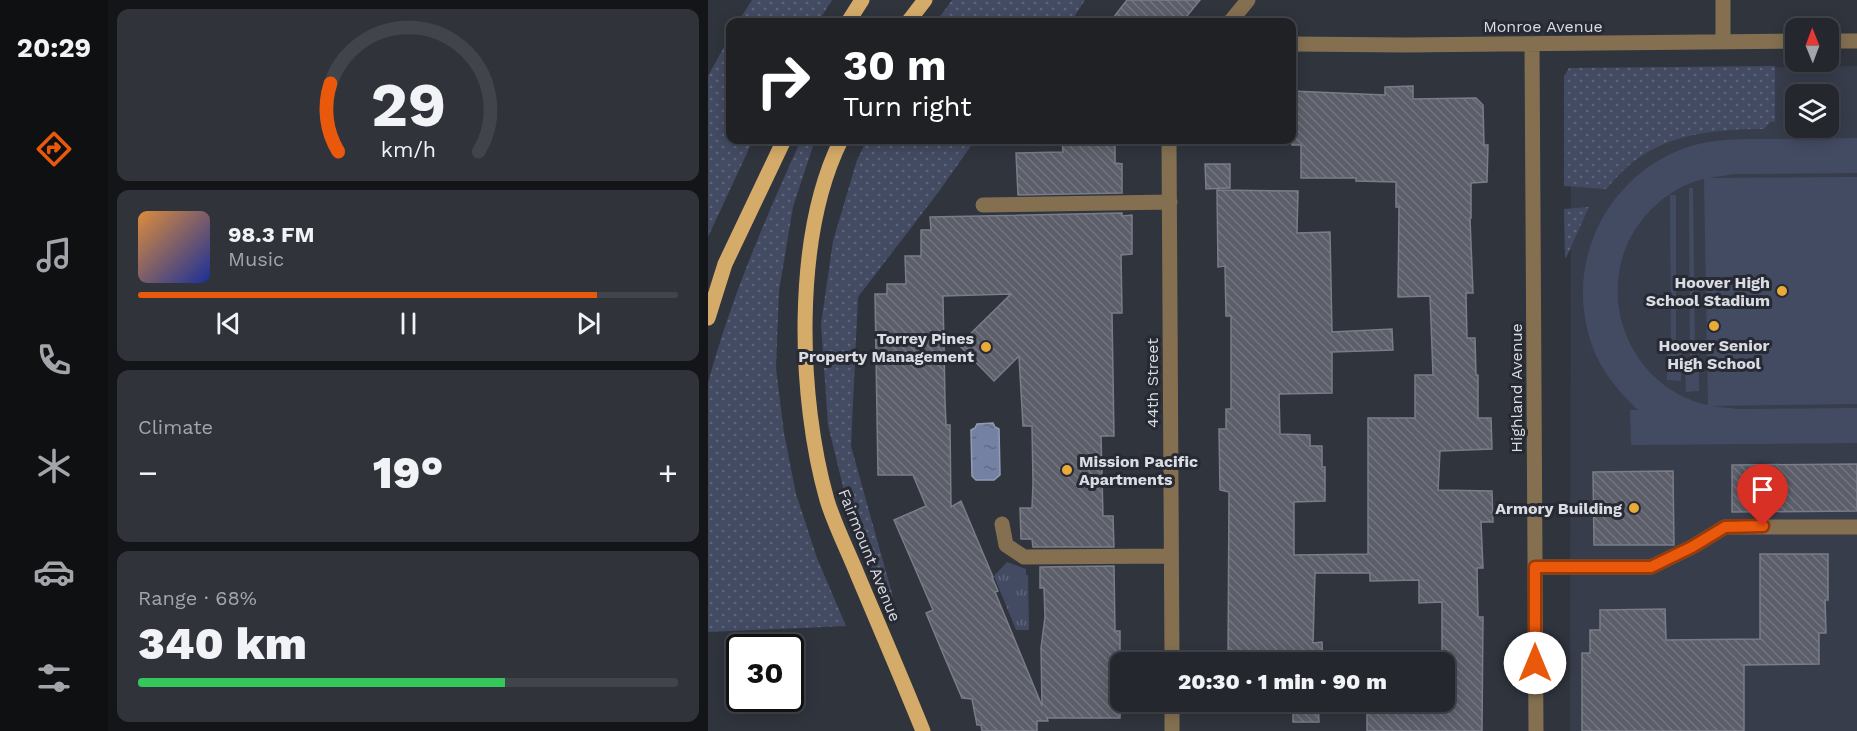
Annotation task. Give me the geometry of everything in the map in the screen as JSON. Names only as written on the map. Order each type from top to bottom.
[{"type":"main road","points":[[851,18],[862,0]]},
{"type":"main road","points":[[911,18],[925,0]]},
{"type":"main road","points":[[708,318],[726,264],[782,144]]},
{"type":"main road","name":"Fairmount Avenue","points":[[839,144],[830,161],[815,219],[808,270],[805,360],[817,459],[828,503],[923,731]]},
{"type":"street","points":[[1233,18],[1248,0]]},
{"type":"street","points":[[1723,0],[1723,42]]},
{"type":"street","points":[[1839,41],[1857,40]]},
{"type":"street","name":"Monroe Avenue","points":[[1296,44],[1785,41]]},
{"type":"street","name":"Highland Avenue","points":[[1532,44],[1536,731]]},
{"type":"street","name":"44th Street","points":[[1169,144],[1172,652]]},
{"type":"street","points":[[983,205],[1170,202]]},
{"type":"street","points":[[1002,524],[1006,545],[1024,557],[1172,556]]},
{"type":"street","points":[[1535,567],[1651,567],[1692,547],[1725,527],[1857,527]]},
{"type":"street","points":[[1172,712],[1172,731]]},
{"type":"shaded area","name":"Hoover Senior High School","points":[[1839,66],[1857,66],[1857,731],[1570,731],[1571,71],[1785,67],[1785,72],[1839,72]]},
{"type":"green space","points":[[752,0],[832,0],[821,18],[741,18]]},
{"type":"green space","points":[[952,0],[1085,0],[1074,18],[939,18]]},
{"type":"green space","points":[[726,43],[726,144],[751,144],[708,237],[708,76]]},
{"type":"green space","points":[[1775,66],[1775,122],[1770,122],[1764,129],[1710,132],[1692,135],[1659,146],[1625,169],[1606,189],[1564,186],[1564,76],[1569,68]]},
{"type":"green space","points":[[1857,138],[1857,173],[1735,174],[1708,178],[1857,177],[1857,404],[1711,406],[1737,409],[1857,408],[1857,443],[1631,445],[1630,410],[1638,410],[1616,386],[1598,359],[1590,339],[1584,309],[1583,280],[1589,251],[1599,224],[1615,200],[1634,179],[1658,161],[1696,145],[1738,139]],"holes":[[[1704,179],[1708,405],[1676,393],[1651,373],[1633,349],[1622,320],[1618,290],[1622,260],[1634,231],[1666,196]]]},
{"type":"green space","points":[[799,144],[814,144],[793,207],[779,291],[776,368],[784,433],[796,494],[817,558],[846,626],[708,632],[708,383],[727,320]]},
{"type":"green space","points":[[865,144],[972,144],[858,297],[851,446],[893,597],[884,603],[847,503],[828,425],[821,324],[833,241],[857,160]]},
{"type":"green space","points":[[1689,188],[1693,188],[1695,361],[1699,362],[1699,391],[1686,392],[1685,362],[1690,361]]},
{"type":"green space","points":[[1670,195],[1676,195],[1676,350],[1681,351],[1681,381],[1667,380],[1667,351],[1671,350]]},
{"type":"green space","points":[[1589,207],[1566,258],[1564,209]]},
{"type":"green space","points":[[1007,562],[1026,569],[1026,575],[1028,575],[1029,630],[1016,630],[994,576]]},
{"type":"water","points":[[993,423],[999,429],[1000,475],[994,480],[976,480],[972,476],[971,430],[977,424]]},
{"type":"building","points":[[1127,0],[1200,0],[1185,18],[1113,18]]},
{"type":"building","points":[[1413,86],[1413,99],[1476,98],[1483,105],[1484,145],[1488,145],[1487,182],[1471,183],[1473,293],[1466,293],[1467,338],[1475,338],[1478,418],[1491,418],[1492,449],[1440,451],[1438,490],[1492,491],[1493,522],[1481,522],[1483,568],[1477,568],[1478,617],[1483,617],[1482,731],[1367,731],[1367,712],[1455,712],[1455,652],[1442,652],[1442,602],[1419,603],[1419,580],[1370,581],[1370,573],[1315,573],[1313,643],[1322,642],[1322,652],[1228,652],[1229,492],[1220,490],[1219,429],[1226,429],[1226,409],[1231,409],[1231,316],[1226,316],[1225,266],[1218,267],[1217,190],[1298,191],[1297,233],[1330,232],[1332,332],[1392,329],[1393,350],[1332,352],[1332,393],[1279,394],[1280,434],[1310,435],[1310,446],[1322,446],[1322,467],[1325,467],[1325,501],[1294,502],[1294,555],[1368,554],[1368,418],[1415,418],[1415,375],[1433,375],[1430,296],[1398,297],[1399,207],[1396,207],[1396,182],[1356,181],[1356,178],[1301,178],[1301,145],[1292,144],[1296,144],[1296,91],[1385,95],[1385,87]]},
{"type":"building","points":[[1062,144],[1115,144],[1115,163],[1122,164],[1122,193],[1018,195],[1016,153],[1063,152]]},
{"type":"building","points":[[1205,164],[1230,164],[1230,188],[1206,189]]},
{"type":"building","name":"Mission Pacific Apartments","points":[[1122,213],[1122,216],[1132,215],[1132,254],[1121,255],[1122,313],[1112,313],[1114,436],[1101,436],[1103,516],[1113,516],[1114,547],[1033,547],[1032,539],[1021,539],[1020,508],[1032,508],[1033,483],[1032,426],[1023,426],[1019,356],[994,381],[959,345],[1011,294],[943,296],[946,425],[950,425],[951,507],[961,501],[993,577],[998,591],[995,592],[1042,706],[1041,648],[1045,617],[1044,588],[1040,588],[1040,567],[1114,566],[1115,631],[1120,631],[1120,652],[1110,652],[1110,712],[1120,712],[1120,718],[1047,718],[1048,721],[1037,721],[1037,731],[982,731],[981,725],[977,725],[972,699],[962,698],[926,613],[933,610],[894,520],[926,506],[913,475],[878,475],[875,294],[887,294],[887,284],[906,284],[905,256],[921,256],[921,230],[931,230],[930,217]]},
{"type":"building","points":[[1857,464],[1857,511],[1732,512],[1732,465]]},
{"type":"building","name":"Armory Building","points":[[1673,471],[1674,545],[1594,545],[1593,472]]},
{"type":"building","points":[[1760,554],[1828,554],[1828,600],[1825,600],[1826,633],[1819,633],[1819,664],[1744,665],[1744,731],[1582,731],[1582,653],[1590,653],[1590,630],[1600,630],[1600,610],[1665,609],[1666,640],[1760,639]]},
{"type":"building","points":[[1293,712],[1318,712],[1319,722],[1293,722]]},
{"type":"place","name":"Hoover High School Stadium","points":[[1782,291]]},
{"type":"place","name":"Hoover Senior High School","points":[[1714,326]]},
{"type":"place","name":"Torrey Pines Property Management","points":[[986,347]]},
{"type":"place","name":"Mission Pacific Apartments","points":[[1067,470]]},
{"type":"place","name":"Armory Building","points":[[1634,508]]},
{"type":"route","points":[[1535,663],[1535,567],[1651,567],[1692,547],[1725,527],[1763,526]]}]
